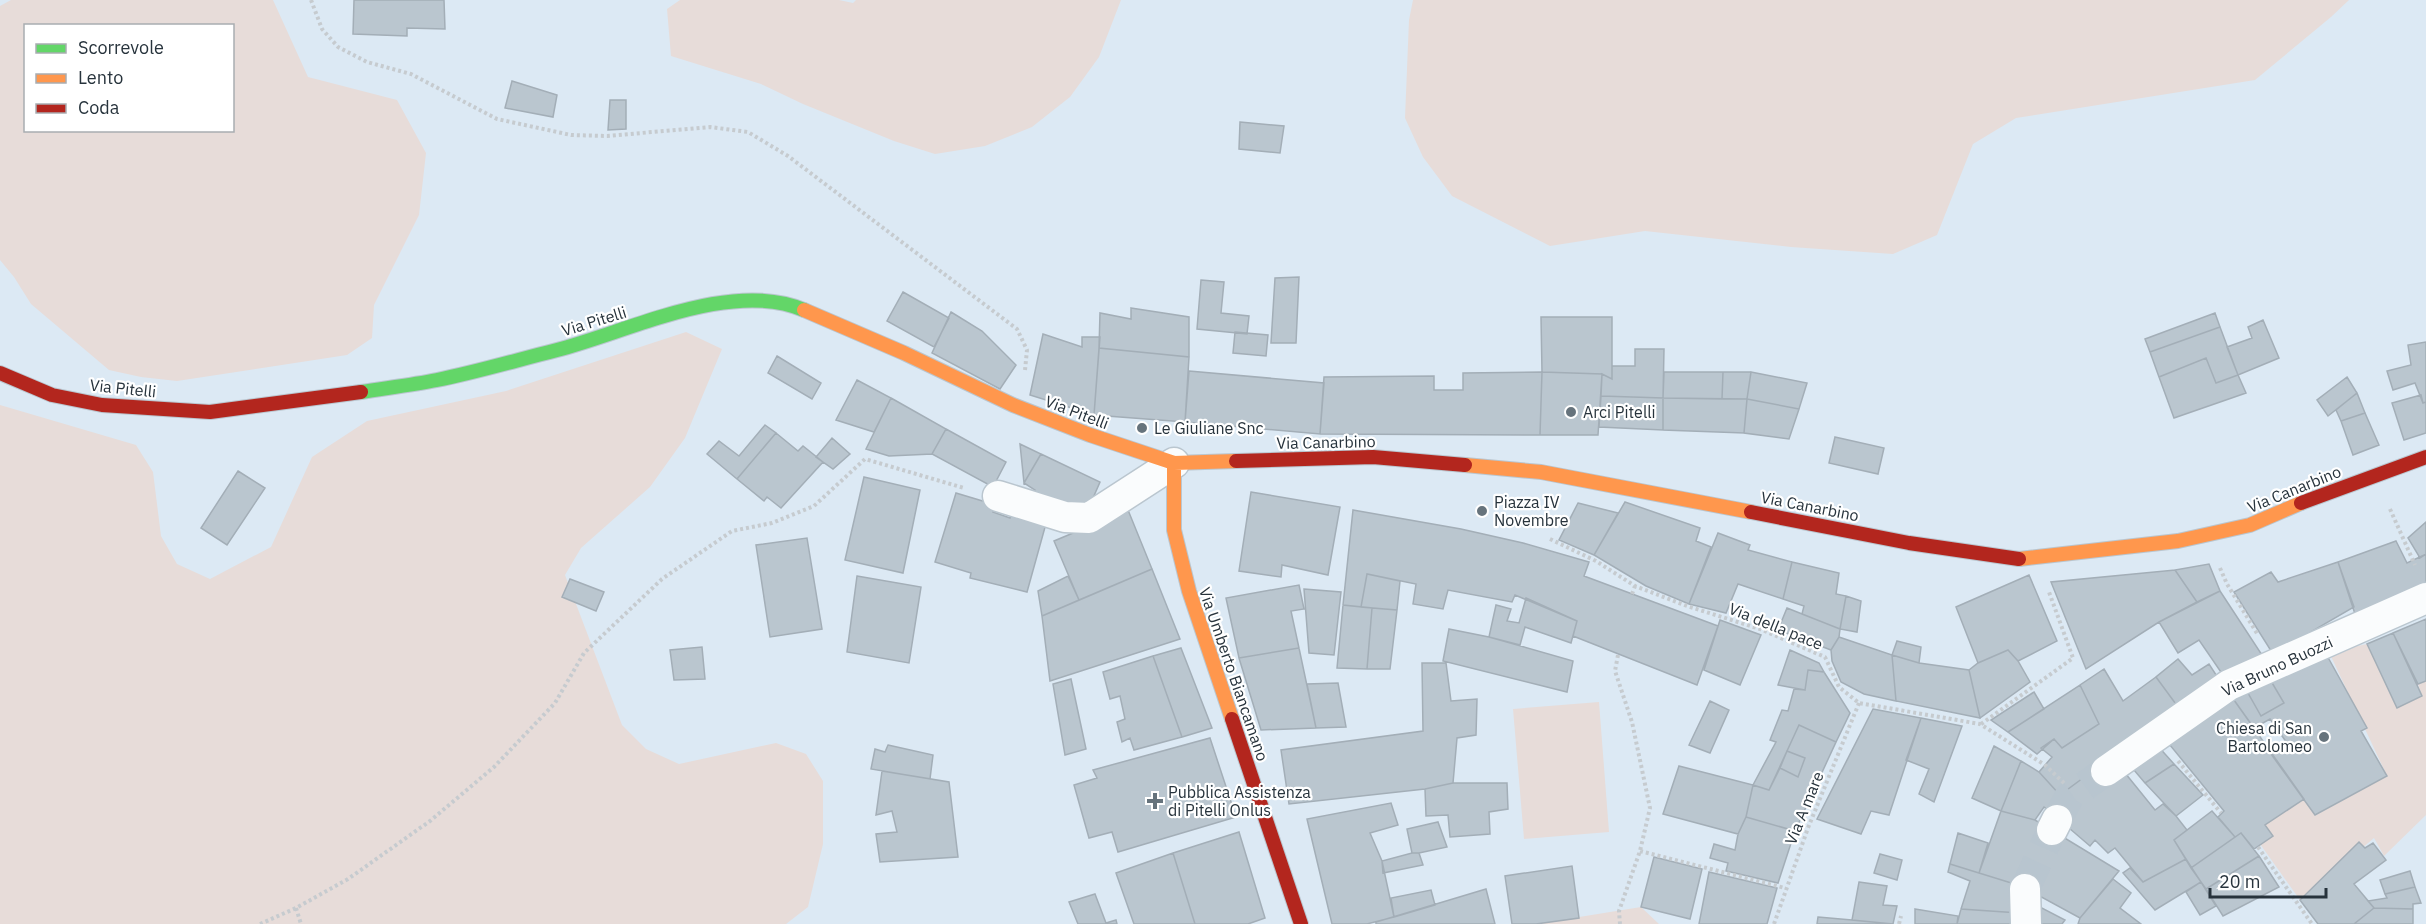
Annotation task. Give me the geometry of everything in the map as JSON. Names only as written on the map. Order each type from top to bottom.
[{"type":"street","name":"Via Pitelli","points":[[0,373],[52,395],[102,405],[210,412],[313,400],[437,380],[560,349],[711,303],[745,299],[788,303],[904,353],[1013,405],[1090,435],[1174,463]]},
{"type":"street","name":"Via Canarbino","points":[[1174,463],[1372,457],[1541,472],[1909,543],[2022,559],[2178,541],[2250,525],[2326,492],[2426,457]]},
{"type":"street","points":[[998,496],[1065,517],[1089,518],[1174,463]]},
{"type":"street","name":"Via Umberto Biancamano","points":[[1174,463],[1174,530],[1189,591],[1301,924]]},
{"type":"street","name":"Via Bruno Buozzi","points":[[2106,771],[2229,685],[2426,598]]},
{"type":"street","points":[[2025,889],[2026,924]]},
{"type":"path","points":[[311,0],[322,29],[338,46],[367,62],[411,74],[497,119],[572,135],[607,136],[710,127],[748,132],[788,156],[1017,329],[1027,350],[1027,363],[1013,405]]},
{"type":"path","points":[[260,924],[296,908],[348,879],[430,821],[494,767],[555,703],[584,653],[662,579],[732,531],[772,523],[814,506],[865,459],[950,486],[998,496]]},
{"type":"path","points":[[2206,534],[2227,584],[2276,665]]},
{"type":"path","points":[[2402,538],[2413,561]]},
{"type":"path","name":"Via della pace","points":[[1550,539],[1596,561],[1635,586],[1687,606],[1760,629],[1825,657],[1839,687],[1859,703]]},
{"type":"path","points":[[1980,724],[2073,658],[2036,557]]},
{"type":"path","points":[[1632,594],[1635,586]]},
{"type":"path","points":[[1618,655],[1615,671],[1632,722],[1650,808],[1640,851],[1619,911],[1620,924]]},
{"type":"path","points":[[1859,703],[1980,724],[2045,765],[2068,786]]},
{"type":"path","name":"Via A mare","points":[[1774,924],[1785,888],[1859,703]]},
{"type":"path","points":[[2157,735],[2222,813]]},
{"type":"path","points":[[2258,846],[2312,924]]},
{"type":"path","points":[[1640,851],[1785,888]]},
{"type":"path","points":[[296,908],[301,924]]},
{"type":"path","points":[[1899,924],[1901,916]]},
{"type":"shaded area","points":[[11,0],[273,0],[308,77],[397,100],[426,153],[419,215],[374,305],[372,338],[347,355],[177,381],[141,377],[109,370],[31,304],[0,260],[0,6]]},
{"type":"shaded area","points":[[680,0],[839,0],[853,3],[856,0],[1121,0],[1099,57],[1070,97],[1032,127],[985,146],[935,154],[894,141],[803,104],[761,84],[671,56],[667,9]]},
{"type":"shaded area","points":[[1413,0],[2349,0],[2255,80],[2016,118],[1973,144],[1937,235],[1893,254],[1791,247],[1645,231],[1550,246],[1452,196],[1423,157],[1405,118],[1409,20]]},
{"type":"shaded area","points":[[686,332],[722,349],[685,438],[650,487],[581,548],[565,575],[622,725],[646,749],[679,764],[776,743],[806,754],[823,781],[823,844],[808,907],[786,924],[0,924],[0,405],[136,445],[153,472],[161,536],[177,564],[210,579],[271,547],[312,457],[367,421],[506,391]]},
{"type":"shaded area","points":[[2367,644],[2397,708],[2422,696],[2418,684],[2426,681],[2426,815],[2384,856],[2374,838],[2300,900],[2260,844],[2272,836],[2265,825],[2304,799],[2316,815],[2387,776],[2329,652]]},
{"type":"shaded area","points":[[1599,702],[1609,832],[1524,839],[1513,709]]},
{"type":"shaded area","points":[[1641,907],[1659,924],[1536,924]]},
{"type":"building","points":[[354,0],[444,0],[445,29],[407,28],[407,36],[353,34]]},
{"type":"building","points":[[512,81],[557,95],[553,117],[505,108]]},
{"type":"building","points":[[610,100],[626,100],[626,129],[608,130]]},
{"type":"building","points":[[1240,122],[1284,126],[1280,153],[1239,149]]},
{"type":"building","points":[[1299,277],[1296,343],[1271,343],[1275,278]]},
{"type":"building","points":[[1201,280],[1224,282],[1221,313],[1249,316],[1247,334],[1197,329]]},
{"type":"building","points":[[903,292],[949,318],[934,347],[887,321]]},
{"type":"building","points":[[1131,308],[1189,317],[1189,357],[1099,348],[1100,313],[1131,319]]},
{"type":"building","points":[[951,312],[982,331],[1016,365],[1000,389],[932,353]]},
{"type":"building","points":[[2215,313],[2220,327],[2150,352],[2145,339]]},
{"type":"building","points":[[1541,317],[1612,317],[1612,379],[1602,374],[1542,372]]},
{"type":"building","points":[[2263,320],[2279,358],[2238,375],[2227,347],[2252,338],[2248,327]]},
{"type":"building","points":[[2220,327],[2238,375],[2216,383],[2206,358],[2159,377],[2150,352]]},
{"type":"building","points":[[1235,332],[1268,335],[1266,356],[1233,353]]},
{"type":"building","points":[[1043,334],[1082,347],[1082,337],[1100,337],[1094,415],[1030,395]]},
{"type":"building","points":[[2426,342],[2426,402],[2423,403],[2415,383],[2393,390],[2387,371],[2411,365],[2408,345]]},
{"type":"building","points":[[1099,348],[1189,357],[1185,422],[1094,415]]},
{"type":"building","points":[[1635,349],[1664,349],[1663,398],[1601,396],[1602,374],[1612,379],[1612,366],[1635,366]]},
{"type":"building","points":[[777,356],[821,383],[812,399],[768,373]]},
{"type":"building","points":[[2206,358],[2216,383],[2238,375],[2246,393],[2174,418],[2159,377]]},
{"type":"building","points":[[1189,371],[1324,383],[1320,434],[1185,422]]},
{"type":"building","points":[[1542,372],[1540,435],[1320,434],[1324,377],[1434,376],[1434,390],[1463,390],[1463,373]]},
{"type":"building","name":"Arci Pitelli","points":[[1542,372],[1602,374],[1598,435],[1540,435]]},
{"type":"building","points":[[1664,372],[1723,372],[1722,399],[1663,398]]},
{"type":"building","points":[[1723,372],[1751,372],[1747,399],[1722,399]]},
{"type":"building","points":[[1751,372],[1807,383],[1799,409],[1747,399]]},
{"type":"building","points":[[2347,377],[2357,393],[2328,416],[2317,400]]},
{"type":"building","points":[[857,380],[891,398],[874,432],[836,420]]},
{"type":"building","points":[[2357,393],[2365,413],[2341,421],[2336,410]]},
{"type":"building","points":[[2421,395],[2423,403],[2426,402],[2426,433],[2404,440],[2392,403]]},
{"type":"building","points":[[1601,396],[1663,398],[1663,430],[1599,427]]},
{"type":"building","points":[[891,398],[946,429],[932,454],[889,456],[866,449]]},
{"type":"building","points":[[1663,398],[1747,399],[1744,433],[1663,430]]},
{"type":"building","points":[[1747,399],[1799,409],[1789,439],[1744,433]]},
{"type":"building","points":[[2365,413],[2379,445],[2353,455],[2341,421]]},
{"type":"building","points":[[765,425],[776,433],[737,479],[707,454],[719,441],[739,456]]},
{"type":"building","points":[[946,429],[1006,462],[993,487],[932,454]]},
{"type":"building","points":[[776,433],[798,451],[803,446],[823,462],[781,508],[767,497],[764,501],[737,479]]},
{"type":"building","points":[[1835,437],[1884,448],[1878,474],[1829,463]]},
{"type":"building","points":[[832,438],[850,454],[833,469],[816,457]]},
{"type":"building","points":[[1020,444],[1041,454],[1024,483]]},
{"type":"building","points":[[1041,454],[1100,482],[1086,514],[1033,496],[1035,490],[1024,483]]},
{"type":"building","points":[[238,471],[265,488],[227,545],[201,528]]},
{"type":"building","points":[[864,477],[920,490],[903,573],[845,560]]},
{"type":"building","points":[[1251,492],[1340,507],[1328,575],[1282,565],[1281,577],[1239,571]]},
{"type":"building","points":[[956,493],[996,505],[993,512],[1010,518],[1013,510],[1047,520],[1027,592],[970,578],[971,573],[935,562]]},
{"type":"building","points":[[1625,502],[1700,528],[1696,541],[1711,547],[1689,604],[1646,586],[1594,555]]},
{"type":"building","points":[[1578,503],[1618,513],[1594,555],[1559,540]]},
{"type":"building","points":[[1128,510],[1152,569],[1079,600],[1054,541]]},
{"type":"building","points":[[1353,510],[1461,529],[1523,543],[1589,562],[1584,576],[1718,626],[1697,685],[1573,636],[1577,621],[1515,595],[1512,602],[1448,590],[1443,609],[1413,604],[1416,584],[1367,574],[1361,607],[1343,605]]},
{"type":"building","points":[[2426,522],[2426,554],[2420,558],[2408,538]]},
{"type":"building","points":[[1718,533],[1750,545],[1748,550],[1792,562],[1783,599],[1738,584],[1726,613],[1689,604]]},
{"type":"building","points":[[807,538],[822,629],[770,637],[756,545]]},
{"type":"building","points":[[2396,541],[2407,563],[2426,554],[2426,592],[2357,620],[2338,562]]},
{"type":"building","points":[[1792,562],[1839,573],[1836,594],[1846,596],[1840,629],[1802,614],[1804,606],[1783,599]]},
{"type":"building","points":[[2338,562],[2354,607],[2273,654],[2234,592],[2271,572],[2278,582]]},
{"type":"building","points":[[2209,564],[2220,591],[2197,602],[2175,570]]},
{"type":"building","points":[[1152,569],[1180,639],[1050,681],[1042,616]]},
{"type":"building","points":[[2175,570],[2197,602],[2159,622],[2086,669],[2051,582]]},
{"type":"building","points":[[1367,574],[1400,581],[1397,610],[1361,607]]},
{"type":"building","points":[[2029,575],[2057,641],[2018,661],[2008,650],[1978,663],[1956,607]]},
{"type":"building","points":[[857,576],[921,587],[909,663],[847,652]]},
{"type":"building","points":[[1068,576],[1079,600],[1042,616],[1038,591]]},
{"type":"building","points":[[570,579],[604,592],[596,611],[562,597]]},
{"type":"building","points":[[1299,585],[1304,609],[1291,611],[1299,648],[1239,658],[1226,598]]},
{"type":"building","points":[[1304,589],[1341,592],[1334,655],[1309,653]]},
{"type":"building","points":[[2220,591],[2262,655],[2225,678],[2199,640],[2178,653],[2159,622]]},
{"type":"building","points":[[1846,596],[1861,601],[1857,632],[1840,629]]},
{"type":"building","points":[[1526,598],[1577,621],[1571,643],[1525,627],[1520,645],[1489,637],[1496,605],[1511,609],[1507,621],[1519,623]]},
{"type":"building","points":[[1343,605],[1372,608],[1367,669],[1337,668]]},
{"type":"building","points":[[1372,608],[1397,610],[1390,669],[1367,669]]},
{"type":"building","points":[[1787,608],[1840,629],[1839,637],[1831,650],[1778,630]]},
{"type":"building","points":[[2426,619],[2426,681],[2418,684],[2393,633]]},
{"type":"building","points":[[1720,620],[1761,635],[1740,685],[1704,670]]},
{"type":"building","points":[[1449,629],[1489,637],[1573,661],[1567,692],[1443,661]]},
{"type":"building","points":[[2393,633],[2422,696],[2397,708],[2367,644]]},
{"type":"building","points":[[1839,637],[1892,655],[1896,701],[1864,694],[1841,682],[1832,661],[1831,650]]},
{"type":"building","points":[[1897,641],[1921,647],[1919,663],[1892,655]]},
{"type":"building","points":[[702,647],[705,679],[674,680],[670,650]]},
{"type":"building","points":[[1181,648],[1212,728],[1182,737],[1153,656]]},
{"type":"building","points":[[1299,648],[1316,728],[1261,730],[1239,658]]},
{"type":"building","points":[[1790,650],[1819,663],[1824,672],[1808,670],[1805,690],[1778,685]]},
{"type":"building","points":[[2008,650],[2018,661],[2030,682],[1980,718],[1969,670],[1978,663]]},
{"type":"building","name":"Chiesa di San Bartolomeo","points":[[2325,652],[2367,728],[2361,731],[2387,776],[2315,815],[2271,754],[2287,743],[2270,719],[2254,728],[2229,693]]},
{"type":"building","points":[[1892,655],[1919,663],[1969,670],[1980,718],[1896,701]]},
{"type":"building","points":[[1153,656],[1182,737],[1134,750],[1130,738],[1122,742],[1117,722],[1125,719],[1120,696],[1110,699],[1103,672]]},
{"type":"building","points":[[2178,659],[2192,675],[2209,664],[2222,684],[2181,711],[2156,677]]},
{"type":"building","points":[[1422,663],[1446,663],[1451,701],[1477,699],[1476,735],[1457,738],[1453,783],[1425,789],[1289,804],[1281,750],[1423,731]]},
{"type":"building","points":[[2104,669],[2123,701],[2156,677],[2181,711],[2060,795],[2039,772],[2052,757],[2041,748],[2054,739],[2062,748],[2099,724],[2080,685]]},
{"type":"building","points":[[1808,670],[1824,672],[1850,713],[1836,742],[1799,725],[1769,790],[1753,785],[1776,742],[1770,740],[1782,710],[1788,711],[1794,689],[1805,690]]},
{"type":"building","points":[[1071,679],[1086,749],[1065,755],[1053,684]]},
{"type":"building","points":[[2271,681],[2284,703],[2261,716],[2248,693]]},
{"type":"building","points":[[1338,683],[1346,727],[1316,728],[1307,684]]},
{"type":"building","points":[[2080,685],[2099,724],[2062,748],[2054,739],[2037,754],[2008,732]]},
{"type":"building","points":[[2034,692],[2044,709],[2008,732],[1991,720]]},
{"type":"building","points":[[2229,693],[2304,799],[2265,825],[2273,836],[2254,849],[2241,833],[2235,837],[2218,817],[2224,811],[2165,739]]},
{"type":"building","points":[[1710,701],[1729,710],[1710,753],[1689,745]]},
{"type":"building","points":[[1873,709],[1921,718],[1889,815],[1871,811],[1861,834],[1817,819]]},
{"type":"building","points":[[1921,718],[1962,726],[1934,802],[1919,794],[1929,769],[1906,760]]},
{"type":"building","points":[[1799,725],[1836,742],[1795,831],[1746,817],[1753,785],[1769,790],[1780,768],[1798,777],[1805,758],[1787,751]]},
{"type":"building","name":"Pubblica Assistenza di Pitelli Onlus","points":[[1210,738],[1236,817],[1118,852],[1112,832],[1089,838],[1074,785],[1097,778],[1093,770]]},
{"type":"building","points":[[2156,744],[2174,764],[2145,783],[2128,763]]},
{"type":"building","points":[[888,745],[933,755],[930,779],[871,769],[875,749],[885,752]]},
{"type":"building","points":[[1994,746],[2021,761],[2001,811],[1972,798]]},
{"type":"building","points":[[1787,751],[1805,758],[1798,777],[1780,768]]},
{"type":"building","points":[[2021,761],[2039,772],[2060,795],[2048,810],[2044,807],[2035,820],[2001,811]]},
{"type":"building","points":[[2102,764],[2121,768],[2155,810],[2163,804],[2176,816],[2187,830],[2174,840],[2186,859],[2143,882],[2115,848],[2108,853],[2095,840],[2090,846],[2048,810],[2060,795]]},
{"type":"building","points":[[2174,764],[2203,795],[2176,816],[2145,783]]},
{"type":"building","points":[[1679,766],[1753,785],[1746,817],[1738,834],[1663,814]]},
{"type":"building","points":[[882,771],[949,782],[958,857],[880,862],[876,834],[897,832],[892,811],[876,815]]},
{"type":"building","points":[[1453,783],[1507,783],[1508,809],[1489,812],[1490,834],[1450,837],[1448,815],[1426,816],[1425,789]]},
{"type":"building","points":[[1391,803],[1398,825],[1370,833],[1382,861],[1394,917],[1367,924],[1332,924],[1307,819]]},
{"type":"building","points":[[2001,811],[2035,820],[2119,871],[2080,918],[2021,886],[1979,873]]},
{"type":"building","points":[[2212,811],[2235,837],[2191,868],[2174,840]]},
{"type":"building","points":[[1746,817],[1795,831],[1778,883],[1726,871],[1728,863],[1710,858],[1714,844],[1735,850],[1738,834]]},
{"type":"building","points":[[1438,822],[1447,847],[1412,853],[1407,829]]},
{"type":"building","points":[[1239,832],[1265,918],[1248,924],[1195,924],[1173,853]]},
{"type":"building","points":[[1958,833],[1988,843],[1979,873],[1950,864]]},
{"type":"building","points":[[2241,833],[2259,856],[2206,889],[2191,868]]},
{"type":"building","points":[[2359,842],[2365,848],[2373,843],[2386,860],[2354,884],[2374,908],[2354,924],[2318,924],[2300,900]]},
{"type":"building","points":[[1173,853],[1195,924],[1134,924],[1116,873]]},
{"type":"building","points":[[1419,853],[1423,865],[1383,873],[1382,861]]},
{"type":"building","points":[[1880,854],[1902,860],[1897,880],[1874,873]]},
{"type":"building","points":[[2259,856],[2279,887],[2223,916],[2206,889]]},
{"type":"building","points":[[1654,857],[1702,869],[1690,919],[1641,907]]},
{"type":"building","points":[[2186,859],[2201,882],[2155,910],[2123,873],[2130,868],[2143,882]]},
{"type":"building","points":[[1950,864],[2021,886],[2019,913],[1961,909],[1970,881],[1948,872]]},
{"type":"building","points":[[1572,866],[1579,918],[1536,924],[1512,924],[1505,876]]},
{"type":"building","points":[[2410,871],[2415,887],[2385,894],[2380,880]]},
{"type":"building","points":[[1709,872],[1777,888],[1767,924],[1699,924]]},
{"type":"building","points":[[2113,879],[2131,893],[2120,908],[2141,924],[2078,924],[2080,918]]},
{"type":"building","points":[[1859,882],[1887,886],[1883,905],[1897,906],[1893,924],[1852,920]]},
{"type":"building","points":[[2201,882],[2216,906],[2200,915],[2186,892]]},
{"type":"building","points":[[2415,887],[2421,903],[2413,904],[2413,909],[2374,908],[2368,901],[2387,898],[2385,894]]},
{"type":"building","points":[[1486,889],[1495,924],[1376,924],[1376,922]]},
{"type":"building","points":[[1431,890],[1435,905],[1394,917],[1391,898]]},
{"type":"building","points":[[1095,894],[1106,923],[1116,920],[1117,924],[1078,924],[1069,902]]},
{"type":"building","points":[[2032,903],[2065,920],[2062,924],[2030,924]]},
{"type":"building","points":[[2374,908],[2413,909],[2413,924],[2354,924]]},
{"type":"building","points":[[1915,909],[1958,916],[1957,924],[1915,924]]},
{"type":"building","points":[[1961,909],[2019,913],[2018,924],[1957,924]]},
{"type":"building","points":[[1818,917],[1852,920],[1892,924],[1817,924]]},
{"type":"tunnel","points":[[2057,820],[2069,797],[2106,771]]},
{"type":"tunnel","points":[[2025,889],[2052,830]]},
{"type":"traffic: fast","points":[[361,392],[428,382],[482,370],[586,342],[681,311],[713,304],[745,300],[776,302],[804,310]]},
{"type":"traffic: slow","points":[[804,310],[904,353],[1013,405],[1090,435],[1174,463],[1236,461]]},
{"type":"traffic: slow","points":[[1174,463],[1174,530],[1189,591],[1232,719]]},
{"type":"traffic: slow","points":[[1465,465],[1541,472],[1751,512]]},
{"type":"traffic: slow","points":[[2019,559],[2178,541],[2250,525],[2301,503]]},
{"type":"traffic: jam","points":[[0,373],[52,395],[102,405],[210,412],[361,392]]},
{"type":"traffic: jam","points":[[1236,461],[1373,457],[1465,465]]},
{"type":"traffic: jam","points":[[2301,503],[2426,457]]},
{"type":"traffic: jam","points":[[1751,512],[1909,543],[2019,559]]},
{"type":"traffic: jam","points":[[1232,719],[1301,924]]},
{"type":"place","name":"Arci Pitelli","points":[[1571,412]]},
{"type":"place","name":"Le Giuliane Snc","points":[[1142,428]]},
{"type":"place","name":"Piazza IV Novembre","points":[[1482,511]]},
{"type":"place","name":"Chiesa di San Bartolomeo","points":[[2324,737]]},
{"type":"place","name":"Pubblica Assistenza di Pitelli Onlus","points":[[1155,801]]}]
